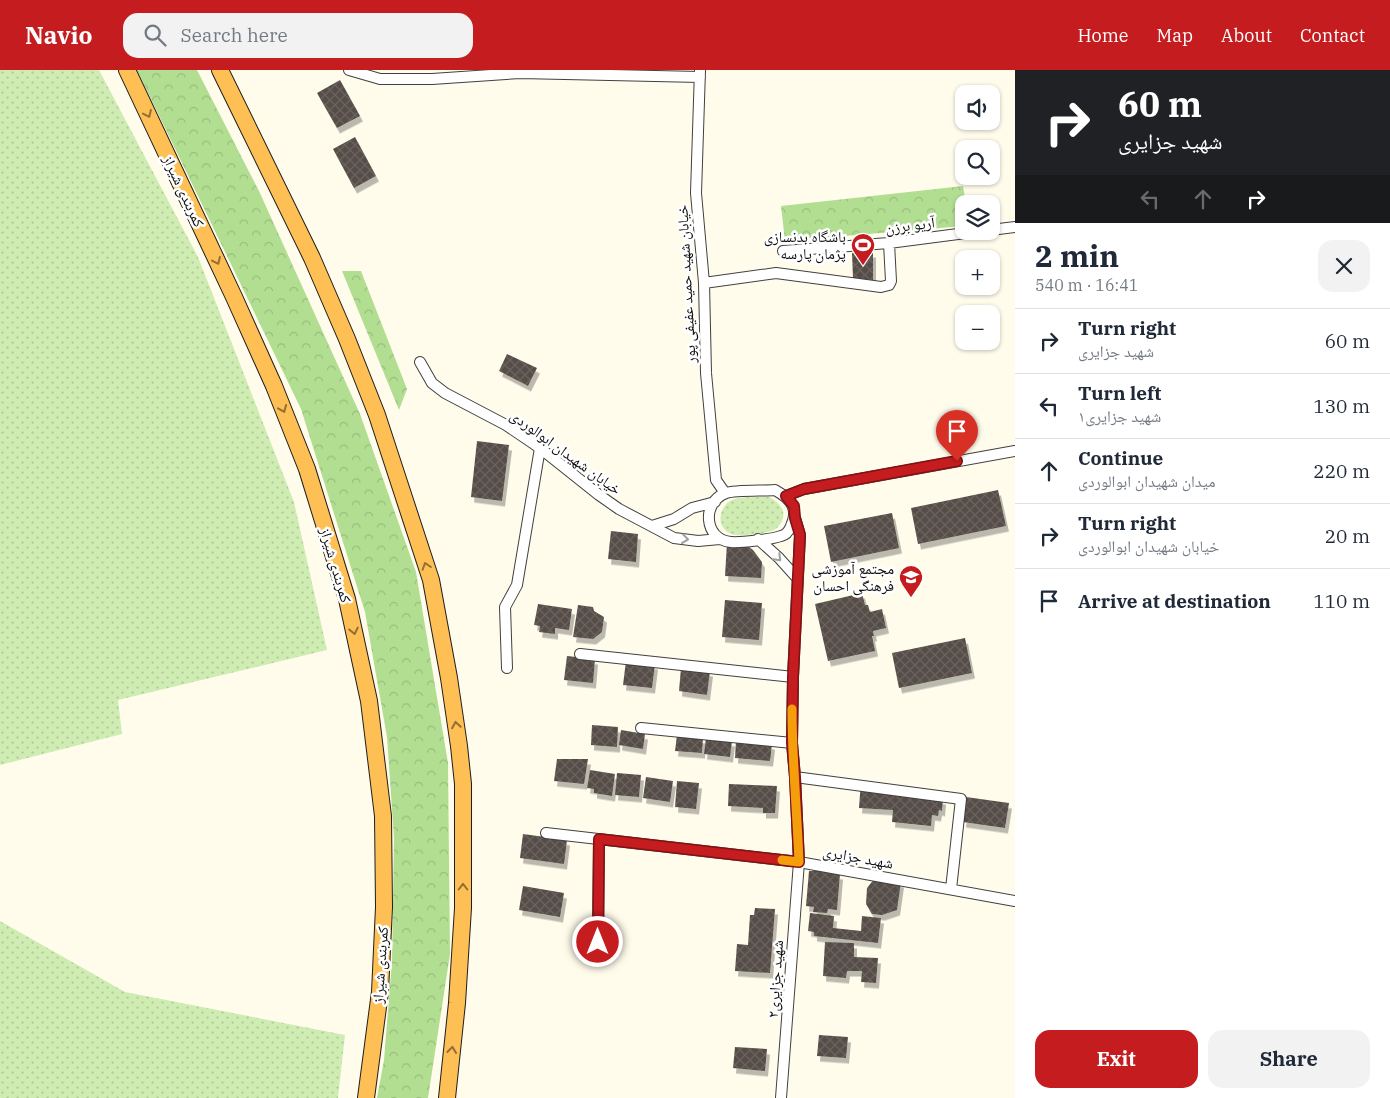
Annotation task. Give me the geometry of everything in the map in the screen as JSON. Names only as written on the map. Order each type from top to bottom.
[{"type":"highway","name":"کمربندی شیراز","points":[[127,70],[274,386],[307,469],[347,599],[369,701],[383,816],[384,907],[380,992],[366,1098]]},
{"type":"highway","points":[[220,70],[312,258],[347,339],[377,415],[431,580],[459,746],[462,784],[463,908],[457,1002],[447,1098]]},
{"type":"street","points":[[349,70],[380,79],[432,79],[520,73],[700,73]]},
{"type":"street","name":"خیابان شهید حمید عفیفی پور","points":[[700,73],[696,193],[704,282],[706,373],[716,480],[725,493]]},
{"type":"street","points":[[1000,229],[1015,227]]},
{"type":"street","name":"آریو برزن","points":[[783,251],[889,243],[955,234]]},
{"type":"street","points":[[704,282],[776,273],[881,287],[889,285],[891,281],[889,243]]},
{"type":"street","name":"خیابان شهیدان ابوالوردی","points":[[420,362],[432,382],[445,393],[506,425],[540,448],[619,509],[674,538],[698,541],[720,539]]},
{"type":"street","points":[[507,668],[505,607],[517,585],[540,448]]},
{"type":"street","points":[[786,496],[804,489],[1015,451]]},
{"type":"street","points":[[652,526],[674,519],[692,508],[714,502],[725,493],[775,490],[786,496],[794,506],[795,518],[789,531],[781,536],[732,542],[720,539],[710,529],[708,514],[714,502]]},
{"type":"street","name":"شهید جزایری۲","points":[[781,1098],[799,862],[792,743],[793,677],[800,535],[795,518]]},
{"type":"street","points":[[758,539],[797,578]]},
{"type":"street","points":[[580,654],[793,677]]},
{"type":"street","points":[[641,728],[792,743]]},
{"type":"street","points":[[795,777],[960,798],[951,889]]},
{"type":"street","name":"شهید جزایری","points":[[546,833],[799,862],[1015,901]]},
{"type":"street","points":[[598,942],[599,839]]},
{"type":"green space","points":[[0,70],[99,70],[198,257],[294,502],[327,650],[118,700],[122,734],[0,765]]},
{"type":"green space","points":[[137,70],[197,70],[259,191],[360,414],[416,572],[448,763],[450,954],[428,1098],[377,1098],[384,1060],[392,961],[394,838],[387,737],[365,612],[301,409]]},
{"type":"green space","points":[[963,186],[964,195],[955,195],[955,227],[785,241],[781,206]]},
{"type":"green space","points":[[342,271],[361,271],[407,389],[399,410]]},
{"type":"green space","points":[[769,497],[776,501],[783,513],[782,521],[775,529],[761,533],[736,535],[725,530],[722,526],[722,510],[733,499]]},
{"type":"green space","points":[[0,921],[125,992],[345,1035],[338,1098],[0,1098]]},
{"type":"building","points":[[340,80],[360,116],[337,128],[317,93]]},
{"type":"building","points":[[355,137],[376,176],[354,188],[333,149]]},
{"type":"building","name":"باشگاه بدنسازی پژمان پارسه","points":[[873,252],[873,280],[853,279],[852,253]]},
{"type":"building","points":[[507,354],[537,368],[528,386],[499,371]]},
{"type":"building","points":[[477,441],[509,445],[502,501],[471,497]]},
{"type":"building","points":[[998,490],[1006,526],[918,544],[911,508]]},
{"type":"building","points":[[892,513],[899,548],[831,562],[824,526]]},
{"type":"building","points":[[611,531],[638,534],[636,562],[608,559]]},
{"type":"building","points":[[727,543],[745,544],[753,550],[762,562],[761,578],[725,576]]},
{"type":"building","points":[[862,593],[865,605],[868,605],[870,612],[882,609],[886,628],[873,631],[875,651],[828,661],[815,604]]},
{"type":"building","points":[[725,600],[762,603],[759,640],[722,637]]},
{"type":"building","points":[[538,604],[572,609],[569,630],[555,628],[555,634],[539,632],[540,626],[534,625]]},
{"type":"building","points":[[578,605],[593,607],[594,611],[604,617],[602,632],[593,639],[573,637]]},
{"type":"building","points":[[965,638],[972,673],[899,688],[892,653]]},
{"type":"building","points":[[567,656],[595,659],[593,683],[564,680]]},
{"type":"building","points":[[626,661],[655,664],[652,688],[623,685]]},
{"type":"building","points":[[681,668],[710,671],[707,695],[679,691]]},
{"type":"building","points":[[592,725],[618,727],[617,747],[591,745]]},
{"type":"building","points":[[621,730],[645,734],[643,749],[619,745]]},
{"type":"building","points":[[677,735],[703,738],[702,753],[675,751]]},
{"type":"building","points":[[706,738],[732,741],[730,757],[704,754]]},
{"type":"building","points":[[736,740],[772,744],[770,761],[735,758]]},
{"type":"building","points":[[557,759],[588,759],[584,784],[554,781]]},
{"type":"building","points":[[590,770],[615,774],[612,796],[594,793],[594,789],[587,788]]},
{"type":"building","points":[[617,773],[641,775],[639,797],[615,795]]},
{"type":"building","points":[[646,777],[673,781],[670,802],[643,798]]},
{"type":"building","points":[[677,781],[699,783],[696,809],[675,807]]},
{"type":"building","points":[[861,781],[886,784],[888,794],[943,799],[942,811],[939,810],[938,816],[932,815],[931,826],[892,822],[893,810],[859,808]]},
{"type":"building","points":[[729,784],[777,786],[775,813],[763,813],[763,808],[728,806]]},
{"type":"building","points":[[966,797],[1009,803],[1005,828],[963,822]]},
{"type":"building","points":[[523,834],[567,840],[564,864],[520,858]]},
{"type":"building","points":[[818,867],[827,869],[828,873],[840,874],[837,910],[828,909],[827,913],[813,912],[814,907],[806,906],[809,871],[819,871]]},
{"type":"building","points":[[875,878],[901,882],[897,910],[882,915],[872,914],[866,904],[867,888]]},
{"type":"building","points":[[523,886],[564,893],[560,917],[519,910]]},
{"type":"building","points":[[755,908],[775,909],[770,973],[735,971],[737,944],[748,945],[750,915],[754,915]]},
{"type":"building","points":[[810,913],[834,916],[833,928],[861,931],[862,916],[881,918],[878,943],[814,936],[814,932],[808,931]]},
{"type":"building","points":[[825,942],[854,943],[854,957],[878,958],[876,983],[861,982],[862,971],[847,971],[846,978],[823,976]]},
{"type":"building","points":[[819,1035],[848,1037],[846,1058],[817,1056]]},
{"type":"building","points":[[735,1047],[767,1049],[765,1071],[733,1068]]},
{"type":"slow traffic","points":[[782,860],[799,862],[792,743],[792,709]]},
{"type":"place","name":"باشگاه بدنسازی پژمان پارسه","points":[[863,266]]},
{"type":"place","name":"مجتمع آموزشی فرهنگی احسان","points":[[911,598]]},
{"type":"route","points":[[598,942],[599,839],[799,862],[792,743],[793,677],[800,535],[794,506],[786,496],[804,489],[957,461]]}]
